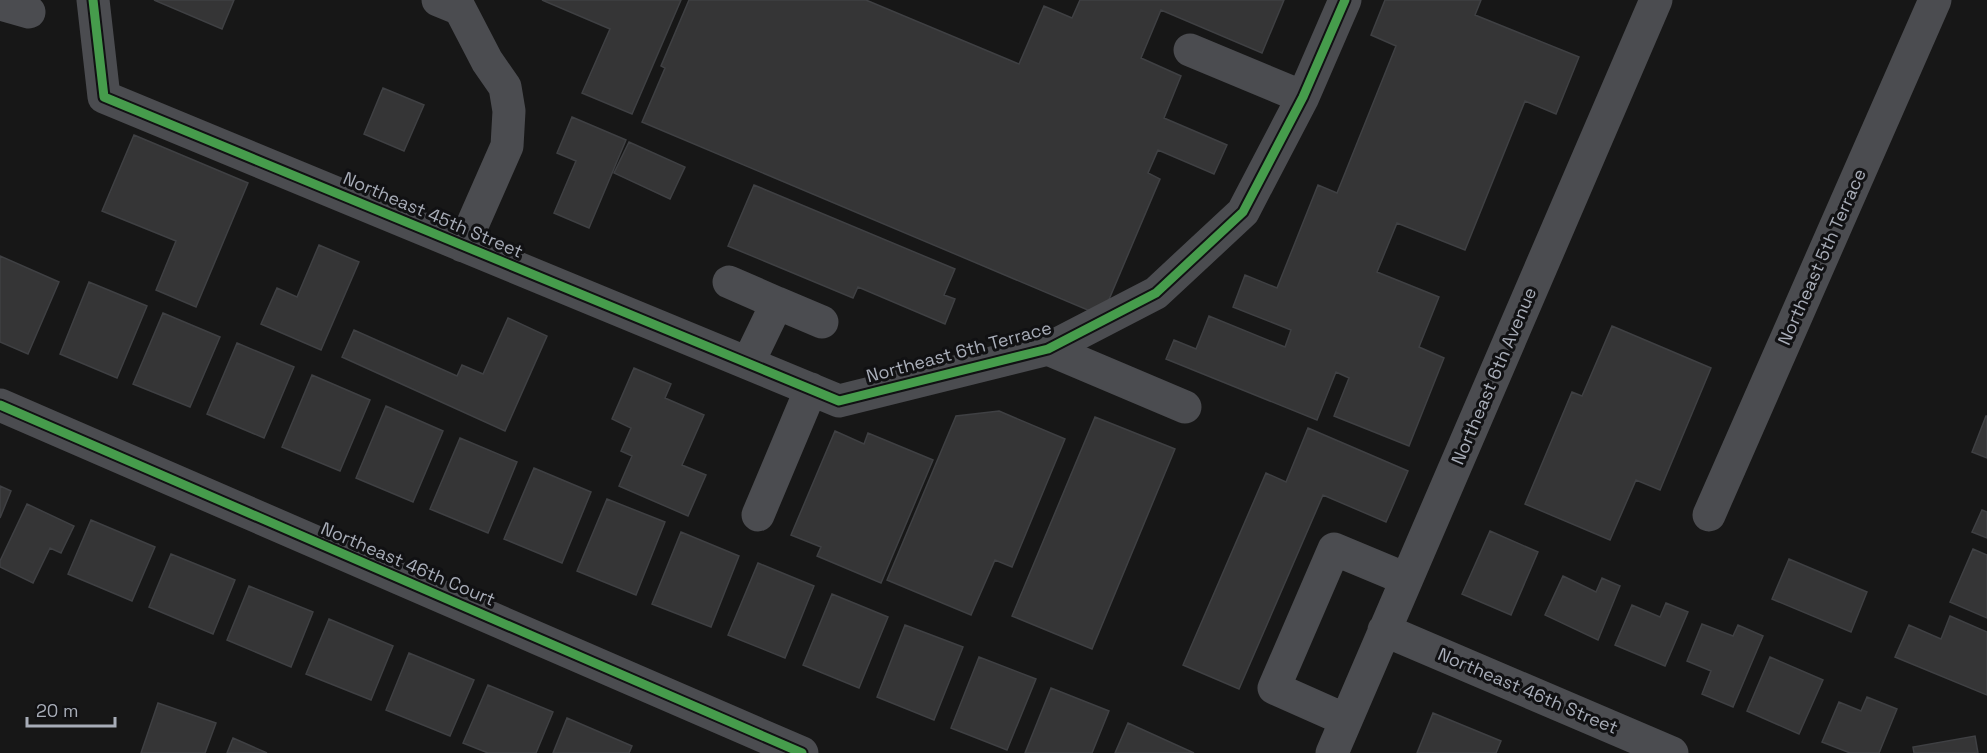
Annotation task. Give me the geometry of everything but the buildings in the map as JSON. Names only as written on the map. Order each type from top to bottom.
[{"type":"street","name":"Northeast 45th Street","points":[[93,0],[104,97],[825,395]]},
{"type":"street","points":[[438,0],[460,9],[505,87],[509,111],[507,146],[464,246]]},
{"type":"street","name":"Northeast 6th Terrace","points":[[825,395],[1048,349],[1156,293],[1243,212],[1303,98],[1345,0]]},
{"type":"street","name":"Northeast 6th Avenue","points":[[1332,753],[1656,0]]},
{"type":"street","name":"Northeast 5th Terrace","points":[[1709,515],[1935,0]]},
{"type":"street","points":[[1190,50],[1303,98]]},
{"type":"street","points":[[729,282],[822,322]]},
{"type":"street","points":[[748,363],[777,303]]},
{"type":"street","points":[[1048,349],[1185,407]]},
{"type":"street","points":[[758,515],[825,395]]},
{"type":"street","name":"Northeast 46th Court","points":[[0,405],[802,753]]},
{"type":"street","points":[[1346,720],[1274,688],[1334,549],[1406,579]]},
{"type":"street","name":"Northeast 46th Street","points":[[1384,630],[1672,753]]},
{"type":"cycle path","points":[[93,0],[104,97],[839,401],[1048,349],[1156,293],[1243,212],[1303,97],[1345,0]]},
{"type":"cycle path","points":[[0,405],[802,753]]}]
